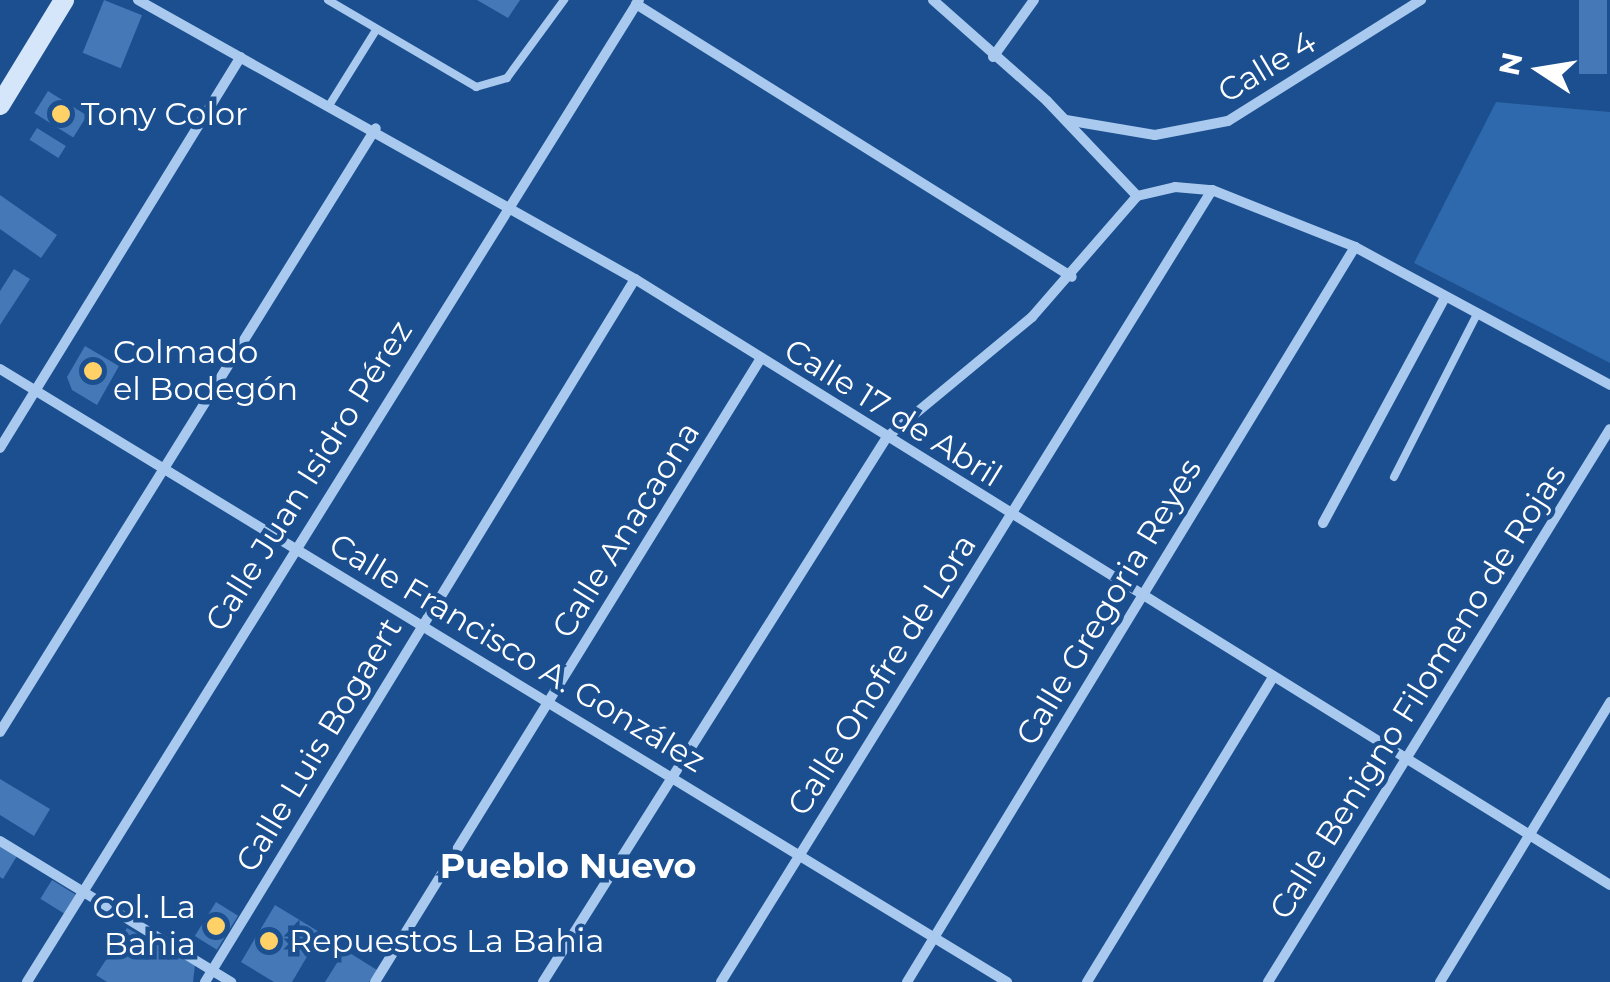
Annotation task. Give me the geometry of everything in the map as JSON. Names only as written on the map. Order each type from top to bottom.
[{"type":"street","points":[[0,104],[64,0]]},
{"type":"street","name":"Calle 17 de Abril","points":[[138,0],[376,128],[635,279],[1403,763],[1610,885]]},
{"type":"street","points":[[933,0],[1066,120],[1137,196]]},
{"type":"street","points":[[993,56],[1034,0]]},
{"type":"street","name":"Calle 4","points":[[1066,120],[1155,135],[1228,121],[1422,0]]},
{"type":"street","points":[[635,1],[1072,278]]},
{"type":"street","name":"Calle Juan Isidro Pérez","points":[[27,982],[635,1]]},
{"type":"street","points":[[0,448],[241,57]]},
{"type":"street","points":[[0,732],[167,471],[376,128]]},
{"type":"street","points":[[543,982],[887,437],[1072,278],[1137,196],[1174,186],[1212,190],[1354,248],[1610,385]]},
{"type":"street","name":"Calle Onofre de Lora","points":[[721,982],[1212,190]]},
{"type":"street","name":"Calle Gregoria Reyes","points":[[907,982],[1354,248]]},
{"type":"street","name":"Calle Luis Bogaert","points":[[204,982],[635,279]]},
{"type":"street","points":[[1324,523],[1446,297]]},
{"type":"street","name":"Calle Anacaona","points":[[375,982],[761,358]]},
{"type":"street","name":"Calle Francisco A. González","points":[[0,369],[1007,982]]},
{"type":"street","name":"Calle Benigno Filomeno de Rojas","points":[[1268,982],[1610,429]]},
{"type":"street","points":[[1087,982],[1271,680]]},
{"type":"street","points":[[1440,982],[1610,702]]},
{"type":"street","points":[[0,841],[231,982]]},
{"type":"lane","points":[[328,0],[460,81],[493,86],[564,0]]},
{"type":"lane","points":[[330,104],[376,30]]},
{"type":"lane","points":[[1394,476],[1477,314]]},
{"type":"shaded area","points":[[1496,102],[1610,112],[1610,363],[1414,263]]},
{"type":"building","points":[[104,0],[142,15],[121,68],[83,53]]},
{"type":"building","points":[[477,0],[520,0],[508,18]]},
{"type":"building","points":[[1579,0],[1607,0],[1607,74],[1579,74]]},
{"type":"building","name":"Tony Color","points":[[48,91],[87,115],[73,137],[34,113]]},
{"type":"building","points":[[37,128],[66,146],[58,158],[30,140]]},
{"type":"building","points":[[0,195],[57,235],[41,258],[0,229]]},
{"type":"building","points":[[14,269],[30,279],[0,325],[0,291]]},
{"type":"building","name":"Colmado el Bodegón","points":[[85,346],[119,366],[97,405],[72,390],[67,377]]},
{"type":"building","points":[[0,779],[50,809],[34,836],[0,815]]},
{"type":"building","points":[[0,846],[17,856],[3,879],[0,877]]},
{"type":"building","points":[[52,880],[76,895],[64,913],[40,899]]},
{"type":"building","name":"Col. La Bahia","points":[[216,902],[238,916],[217,950],[195,936]]},
{"type":"building","points":[[275,905],[321,933],[292,982],[274,982],[241,962]]},
{"type":"building","points":[[127,928],[195,965],[193,982],[107,982],[96,975]]},
{"type":"building","points":[[345,950],[377,970],[369,982],[325,982]]},
{"type":"place","name":"Tony Color","points":[[61,114]]},
{"type":"place","name":"Colmado el Bodegón","points":[[93,371]]},
{"type":"place","name":"Col. La Bahia","points":[[216,926]]},
{"type":"place","name":"Repuestos La Bahia","points":[[269,941]]},
{"type":"district","name":"Pueblo Nuevo","points":[[568,866]]}]
